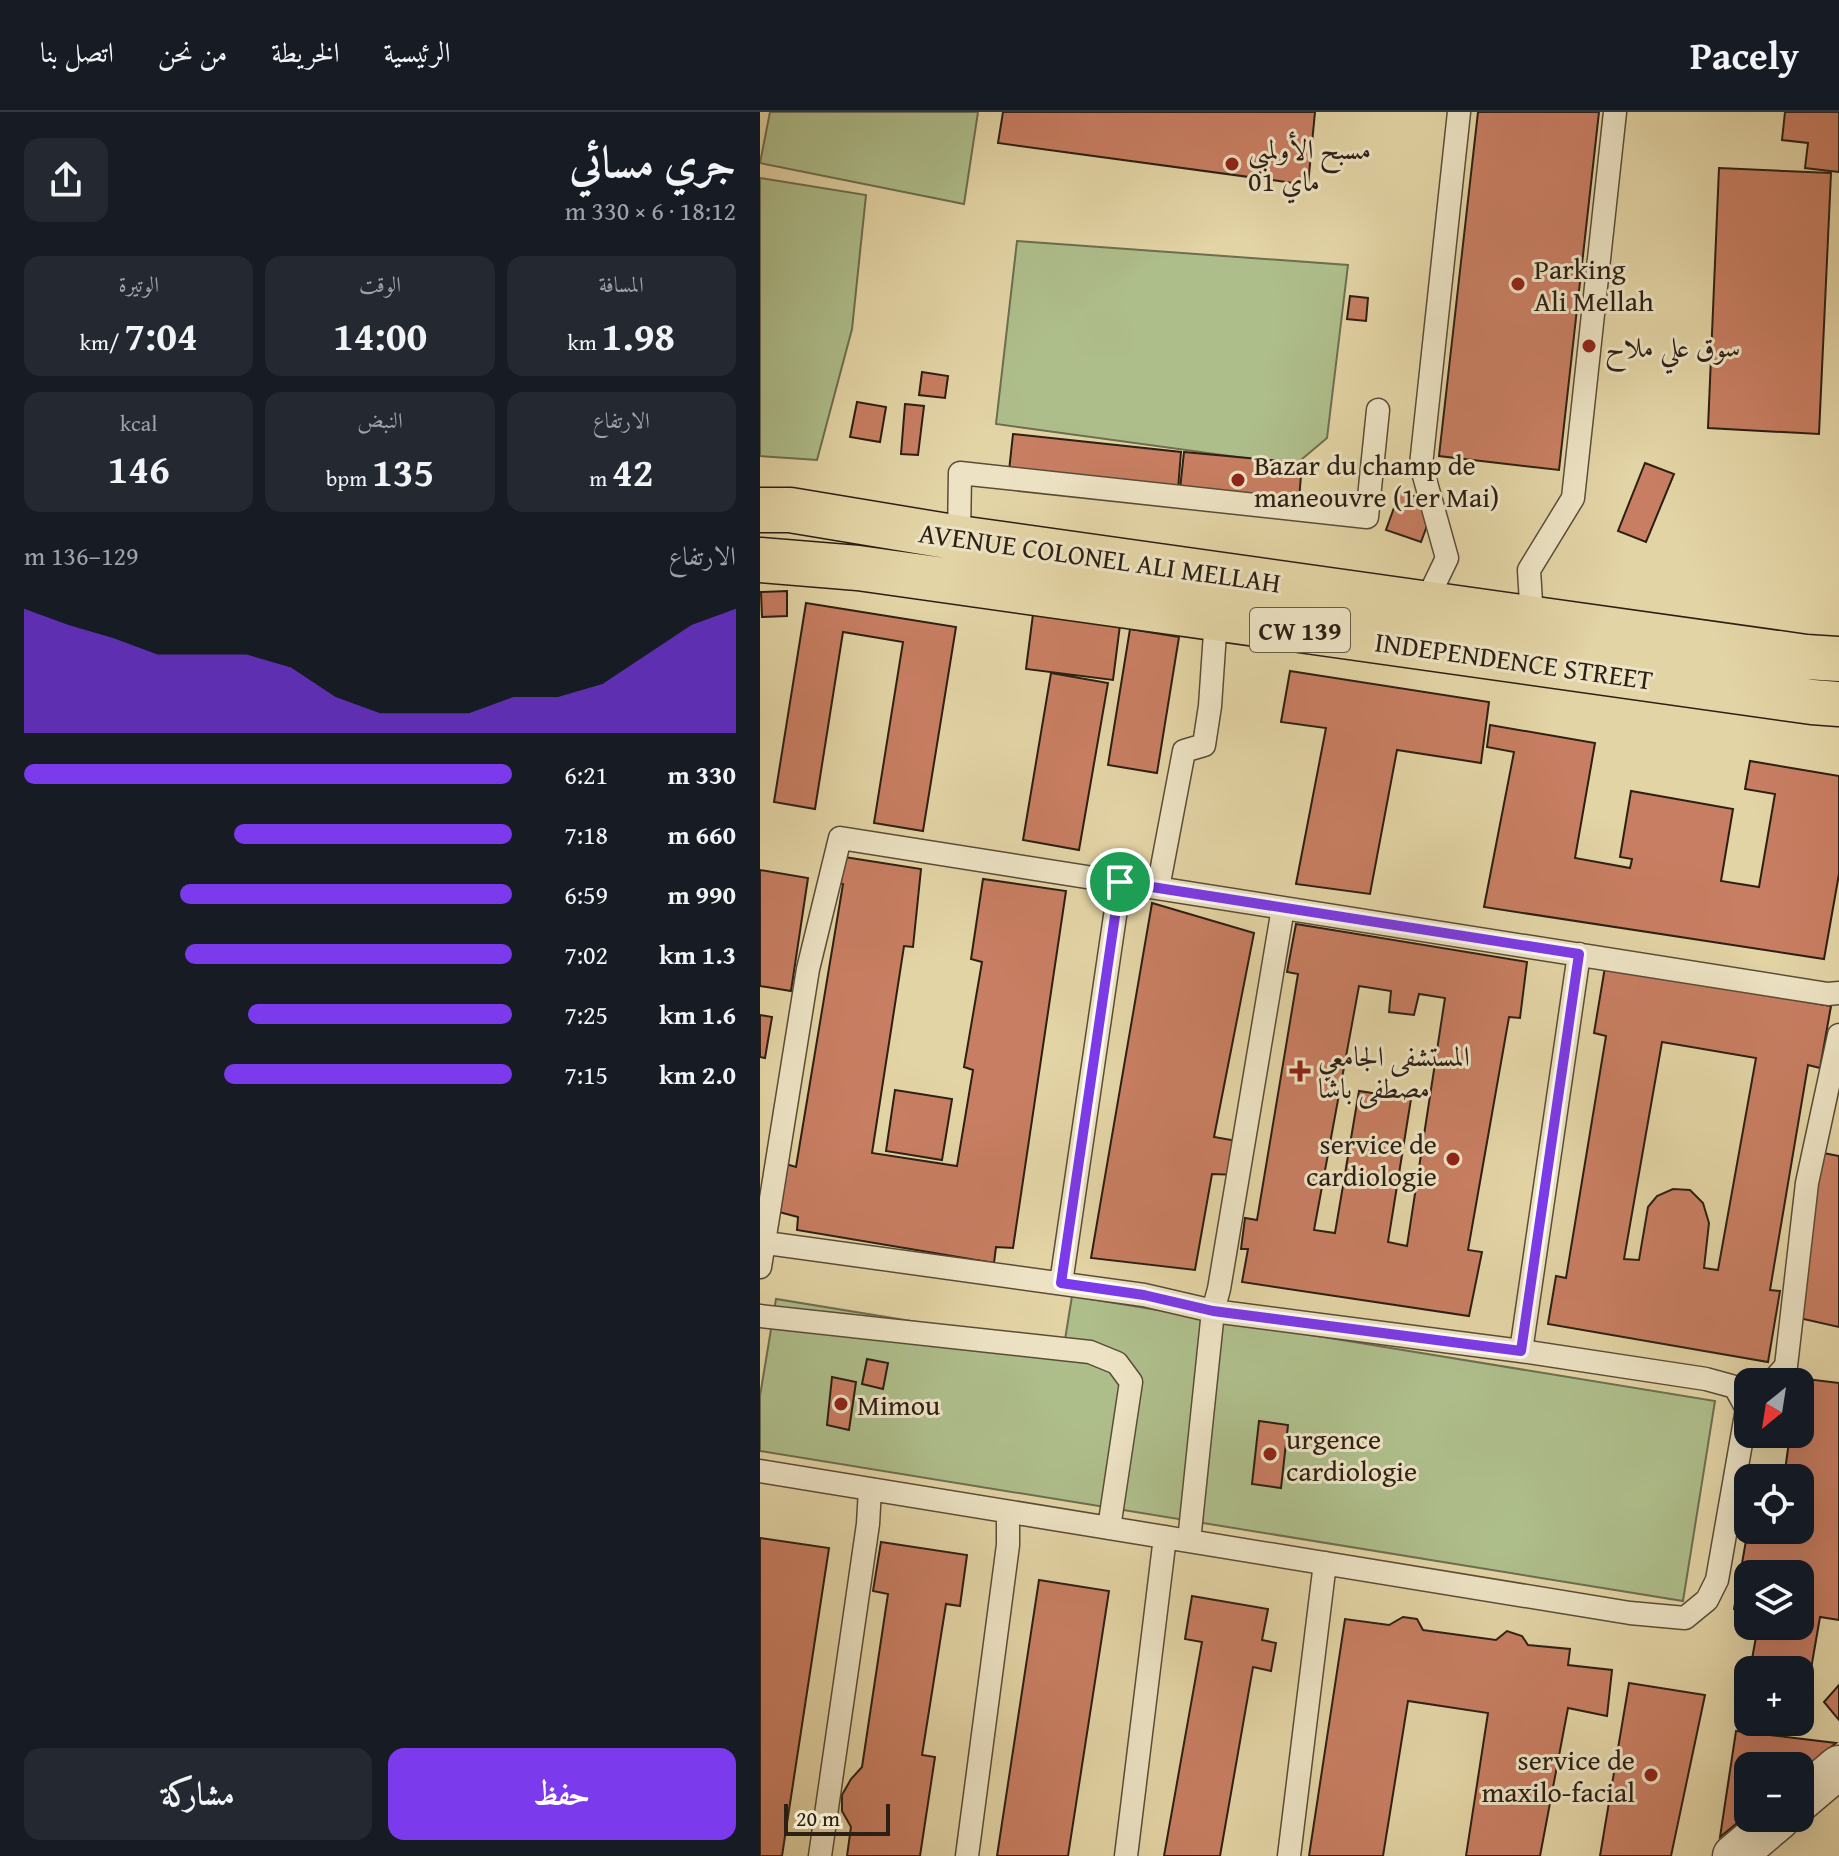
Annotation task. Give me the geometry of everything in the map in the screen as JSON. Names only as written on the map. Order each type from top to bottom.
[{"type":"highway","name":"AVENUE COLONEL ALI MELLAH","points":[[775,510],[1532,619],[1839,659]]},
{"type":"highway","name":"INDEPENDENCE STREET","points":[[760,560],[858,568],[1839,704]]},
{"type":"street","points":[[1814,1788],[1839,1767]]},
{"type":"street","points":[[1734,1856],[1762,1832]]},
{"type":"lane","points":[[1425,604],[1447,558],[1421,465],[1459,112]]},
{"type":"lane","points":[[1532,619],[1529,570],[1573,498],[1615,112]]},
{"type":"lane","points":[[959,538],[960,473],[1367,517],[1378,410]]},
{"type":"lane","points":[[760,582],[858,568]]},
{"type":"lane","points":[[1158,888],[1184,751],[1204,745],[1216,618]]},
{"type":"lane","points":[[760,1267],[808,969],[840,838],[1828,994],[1839,993]]},
{"type":"lane","points":[[1061,1283],[1120,882]]},
{"type":"lane","points":[[1189,1541],[1213,1311],[1283,908]]},
{"type":"lane","points":[[1521,1351],[1579,954]]},
{"type":"lane","points":[[1784,1368],[1807,1183],[1839,1035]]},
{"type":"lane","points":[[762,1242],[1144,1295],[1213,1311],[1521,1351],[1706,1379],[1734,1387]]},
{"type":"lane","points":[[760,1316],[1090,1352],[1117,1363],[1131,1382],[1109,1528]]},
{"type":"lane","points":[[760,1471],[1630,1613],[1685,1618],[1707,1600],[1717,1580],[1741,1448]]},
{"type":"lane","points":[[820,1856],[870,1489]]},
{"type":"lane","points":[[967,1856],[1008,1545],[1008,1512]]},
{"type":"lane","points":[[1126,1856],[1165,1537]]},
{"type":"lane","points":[[1289,1856],[1325,1563]]},
{"type":"green space","points":[[770,112],[978,112],[964,204],[760,163]]},
{"type":"green space","points":[[760,178],[866,195],[852,329],[817,460],[760,456]]},
{"type":"green space","points":[[1017,241],[1348,265],[1327,438],[1295,465],[996,424]]},
{"type":"green space","points":[[1072,1296],[1715,1401],[1683,1601],[760,1451],[760,1396],[776,1299],[1064,1346]]},
{"type":"building","name":"مسبح الأولمبي 01 ماي","points":[[1003,112],[1315,112],[1308,185],[998,143]]},
{"type":"building","name":"Parking Ali Mellah","points":[[1478,112],[1599,112],[1559,470],[1439,456]]},
{"type":"building","points":[[1785,112],[1839,112],[1839,172],[1805,168],[1808,143],[1782,140]]},
{"type":"building","points":[[1719,168],[1831,173],[1819,434],[1708,428]]},
{"type":"building","points":[[1350,296],[1368,298],[1366,321],[1347,319]]},
{"type":"building","points":[[922,372],[948,376],[945,398],[919,395]]},
{"type":"building","points":[[857,402],[886,407],[880,442],[850,437]]},
{"type":"building","points":[[905,404],[924,406],[918,455],[901,454]]},
{"type":"building","points":[[1013,434],[1181,452],[1178,489],[1009,471]]},
{"type":"building","points":[[1184,452],[1302,463],[1299,500],[1180,489]]},
{"type":"building","points":[[1645,463],[1674,474],[1646,542],[1618,531]]},
{"type":"building","points":[[1400,491],[1435,504],[1421,542],[1386,530]]},
{"type":"building","points":[[787,591],[787,616],[762,617],[761,592]]},
{"type":"building","points":[[806,603],[956,627],[923,831],[874,823],[903,642],[843,632],[815,809],[774,802]]},
{"type":"building","points":[[1033,614],[1120,625],[1113,680],[1026,669]]},
{"type":"building","points":[[1130,629],[1179,637],[1157,773],[1108,765]]},
{"type":"building","points":[[1290,671],[1489,702],[1481,763],[1397,750],[1370,894],[1296,884],[1326,728],[1281,722]]},
{"type":"building","points":[[1051,673],[1108,683],[1079,850],[1023,840]]},
{"type":"building","points":[[1490,725],[1595,743],[1575,858],[1630,868],[1632,859],[1620,857],[1631,791],[1733,809],[1721,881],[1759,887],[1775,794],[1745,789],[1750,761],[1839,776],[1839,874],[1824,959],[1484,907],[1514,752],[1487,747]]},
{"type":"building","points":[[838,856],[921,869],[913,947],[904,946],[872,1153],[957,1166],[973,1070],[964,1067],[982,962],[971,959],[983,879],[1066,891],[1013,1248],[996,1247],[994,1263],[797,1230],[798,1217],[779,1212],[786,1164],[796,1167],[843,884],[835,883]]},
{"type":"building","points":[[760,870],[808,878],[791,991],[760,986]]},
{"type":"building","points":[[1152,903],[1254,933],[1214,1137],[1243,1142],[1237,1175],[1212,1174],[1195,1270],[1091,1258]]},
{"type":"building","name":"service de cardiologie","points":[[1296,924],[1527,962],[1520,1018],[1509,1017],[1468,1250],[1482,1252],[1469,1316],[1242,1282],[1248,1249],[1241,1249],[1245,1218],[1257,1220],[1298,974],[1287,972]],"holes":[[[1359,986],[1391,991],[1389,1012],[1414,1015],[1419,994],[1445,998],[1407,1246],[1388,1242],[1411,1099],[1359,1091],[1335,1233],[1314,1230]]]},
{"type":"building","points":[[1605,967],[1831,1006],[1820,1068],[1808,1065],[1770,1290],[1780,1291],[1768,1362],[1548,1324],[1556,1276],[1566,1278],[1606,1036],[1594,1033]],"holes":[[[1662,1042],[1756,1058],[1718,1270],[1704,1268],[1709,1223],[1703,1203],[1690,1190],[1673,1189],[1657,1196],[1648,1207],[1639,1260],[1624,1259]]]},
{"type":"building","points":[[760,1015],[772,1017],[765,1058],[760,1057]]},
{"type":"building","points":[[895,1090],[952,1099],[942,1160],[886,1151]]},
{"type":"building","points":[[1818,1152],[1839,1156],[1839,1327],[1799,1318]]},
{"type":"building","points":[[867,1359],[888,1363],[883,1389],[862,1384]]},
{"type":"building","name":"Mimou","points":[[832,1377],[856,1382],[849,1430],[827,1425]]},
{"type":"building","points":[[1814,1380],[1839,1383],[1839,1620],[1820,1617],[1813,1656],[1753,1656],[1755,1640],[1814,1640],[1814,1560],[1743,1560],[1745,1544],[1814,1544],[1814,1464],[1786,1464],[1788,1448],[1814,1448]]},
{"type":"building","name":"urgence cardiologie","points":[[1259,1421],[1288,1425],[1281,1488],[1252,1484]]},
{"type":"building","points":[[760,1538],[829,1548],[782,1856],[760,1856]]},
{"type":"building","points":[[881,1542],[967,1555],[960,1606],[946,1604],[922,1755],[935,1757],[920,1856],[847,1856],[851,1827],[842,1811],[842,1795],[862,1767],[888,1594],[873,1591]]},
{"type":"building","points":[[1039,1580],[1109,1591],[1068,1856],[997,1856]]},
{"type":"building","points":[[1192,1596],[1268,1609],[1262,1640],[1276,1643],[1271,1671],[1253,1667],[1220,1856],[1164,1856],[1202,1642],[1185,1639]]},
{"type":"building","points":[[1403,1617],[1417,1619],[1423,1630],[1496,1640],[1507,1631],[1522,1636],[1528,1645],[1570,1649],[1568,1665],[1612,1670],[1607,1716],[1568,1708],[1540,1856],[1466,1856],[1488,1713],[1408,1701],[1383,1856],[1309,1856],[1345,1619],[1389,1625]]},
{"type":"building","name":"service de maxilo-facial","points":[[1629,1683],[1705,1695],[1671,1856],[1600,1856]]},
{"type":"building","points":[[1839,1685],[1839,1720],[1824,1702]]},
{"type":"building","points":[[1735,1736],[1778,1736],[1836,1743],[1814,1761],[1814,1752],[1734,1752],[1734,1826],[1720,1837]]},
{"type":"place","name":"مسبح الأولمبي 01 ماي","points":[[1232,164]]},
{"type":"place","name":"Parking Ali Mellah","points":[[1518,284]]},
{"type":"place","name":"سوق علي ملاح","points":[[1589,346]]},
{"type":"place","name":"Bazar du champ de maneouvre (1er Mai)","points":[[1238,480]]},
{"type":"place","name":"المستشفى الجامعي مصطفى باشا","points":[[1300,1071]]},
{"type":"place","name":"service de cardiologie","points":[[1453,1159]]},
{"type":"place","name":"Mimou","points":[[841,1404]]},
{"type":"place","name":"urgence cardiologie","points":[[1270,1454]]},
{"type":"place","name":"service de maxilo-facial","points":[[1651,1775]]},
{"type":"route","points":[[1120,882],[1579,954],[1521,1351],[1213,1311],[1144,1295],[1061,1283],[1120,882]]}]
